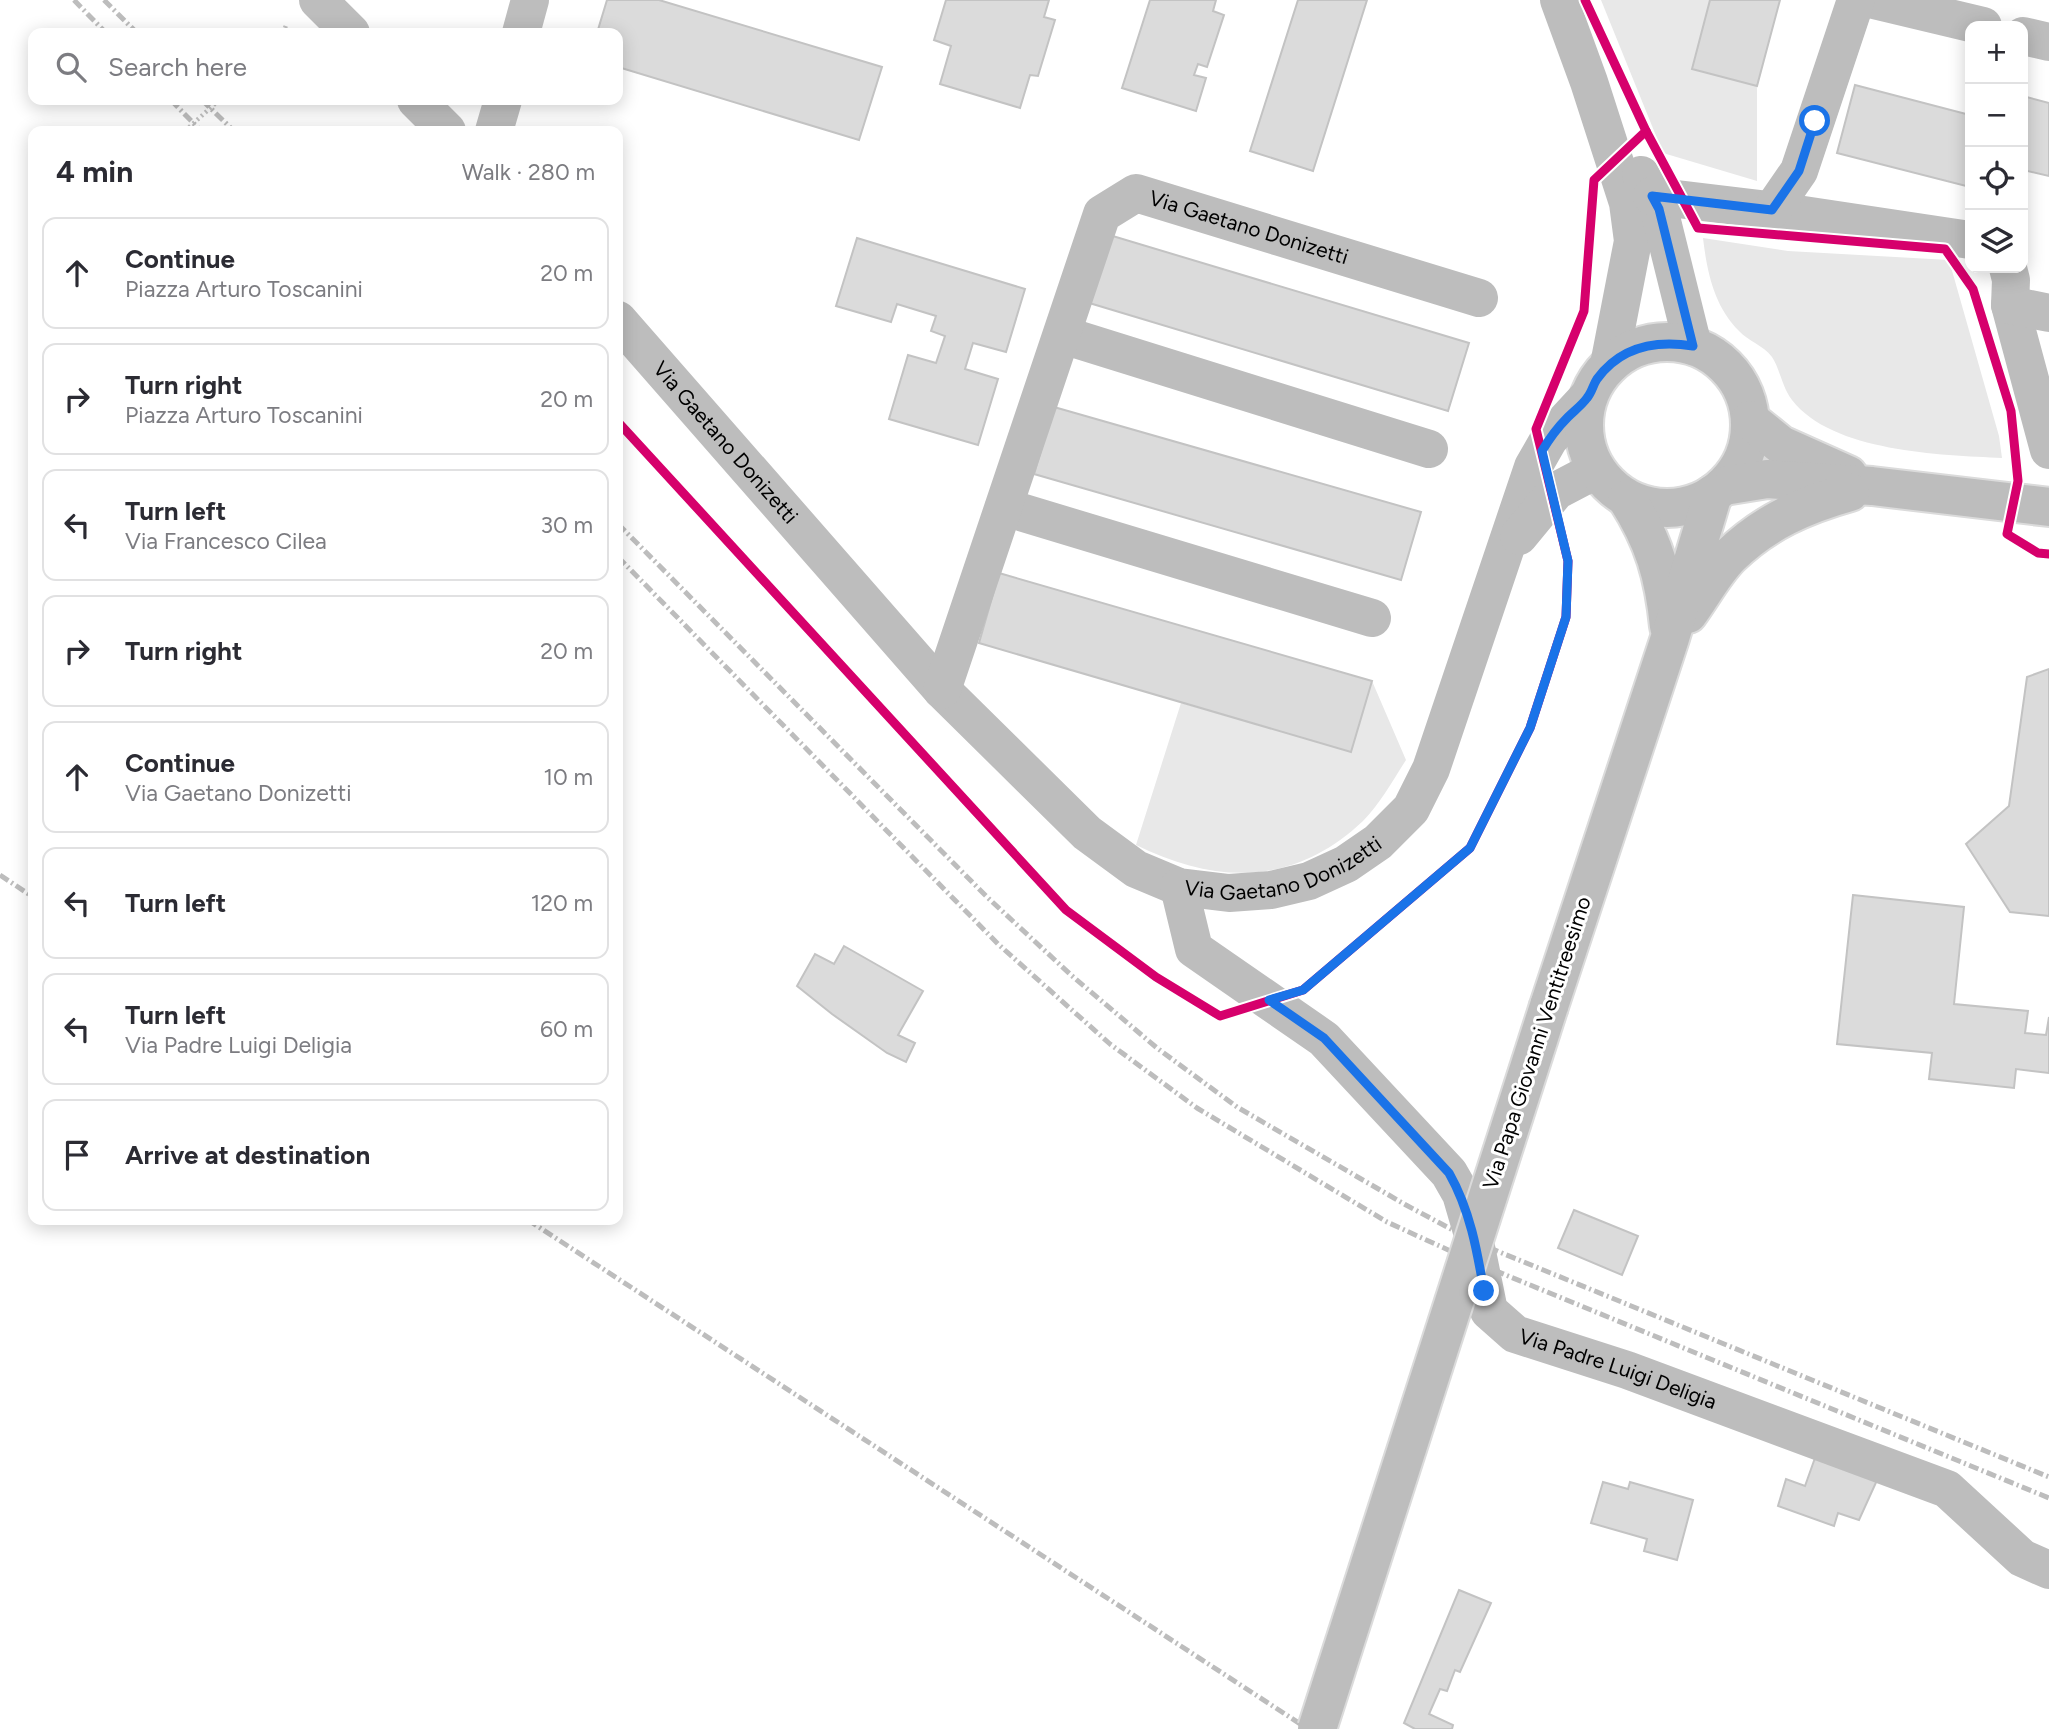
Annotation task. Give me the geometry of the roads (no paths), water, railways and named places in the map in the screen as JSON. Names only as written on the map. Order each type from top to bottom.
[{"type":"street","points":[[318,0],[346,28]]},
{"type":"street","points":[[522,28],[530,0]]},
{"type":"street","points":[[1559,0],[1628,203],[1633,241],[1609,365]]},
{"type":"street","points":[[1772,210],[1799,171],[1856,0]]},
{"type":"street","points":[[1874,0],[1965,22]]},
{"type":"street","points":[[2028,37],[2049,42]]},
{"type":"street","points":[[1589,82],[1659,209],[1693,346]]},
{"type":"street","points":[[421,105],[442,126]]},
{"type":"street","points":[[495,126],[502,105]]},
{"type":"street","name":"Via Gaetano Donizetti","points":[[942,690],[1102,214],[1136,192],[1479,298]]},
{"type":"street","points":[[1652,196],[1772,210],[1965,239]]},
{"type":"street","points":[[2009,273],[2010,305],[2049,450]]},
{"type":"street","points":[[2010,305],[2049,313]]},
{"type":"street","name":"Via Gaetano Donizetti","points":[[623,326],[942,690],[1087,833],[1136,869],[1179,887],[1229,893],[1272,890],[1309,881],[1346,864],[1378,842],[1411,809],[1431,769],[1533,467],[1549,439],[1587,398]]},
{"type":"street","points":[[1063,335],[1429,449]]},
{"type":"street","points":[[1719,490],[1739,467],[1748,444],[1750,419],[1745,396],[1733,374],[1715,357],[1693,346],[1671,342],[1648,344],[1627,352],[1609,365],[1596,380],[1587,398],[1583,423],[1586,448],[1596,470],[1610,486],[1627,499],[1656,508],[1686,507],[1719,490],[1767,480],[1872,486],[2049,507]]},
{"type":"street","points":[[1750,419],[1781,445],[1872,486]]},
{"type":"street","name":"Via Gaetano Donizetti","points":[[1504,554],[1556,491],[1596,470]]},
{"type":"street","points":[[1670,638],[1729,557],[1770,523],[1811,503],[1872,486]]},
{"type":"street","name":"Via Papa Giovanni Ventitreesimo","points":[[1317,1729],[1549,1006],[1719,490]]},
{"type":"street","name":"Via Papa Giovanni Ventitreesimo","points":[[1627,499],[1653,545],[1665,586],[1670,638]]},
{"type":"street","points":[[1004,507],[1372,618]]},
{"type":"street","name":"Via Padre Luigi Deligia","points":[[1179,887],[1195,949],[1324,1038],[1449,1173],[1461,1194],[1475,1242],[1489,1311],[1503,1325],[1515,1334],[1627,1370],[1947,1489],[2022,1558],[2049,1570]]},
{"type":"railway","points":[[74,0],[101,28]]},
{"type":"railway","points":[[104,0],[132,28]]},
{"type":"railway","points":[[176,105],[196,126]]},
{"type":"railway","points":[[207,105],[229,126]]},
{"type":"railway","points":[[623,529],[987,897],[1071,975],[1157,1048],[1237,1107],[1475,1242],[2049,1477]]},
{"type":"railway","points":[[623,562],[998,944],[1110,1044],[1197,1108],[1387,1222],[1479,1264],[2049,1498]]},
{"type":"railway","points":[[0,875],[28,894]]},
{"type":"railway","points":[[536,1225],[1308,1729]]}]
